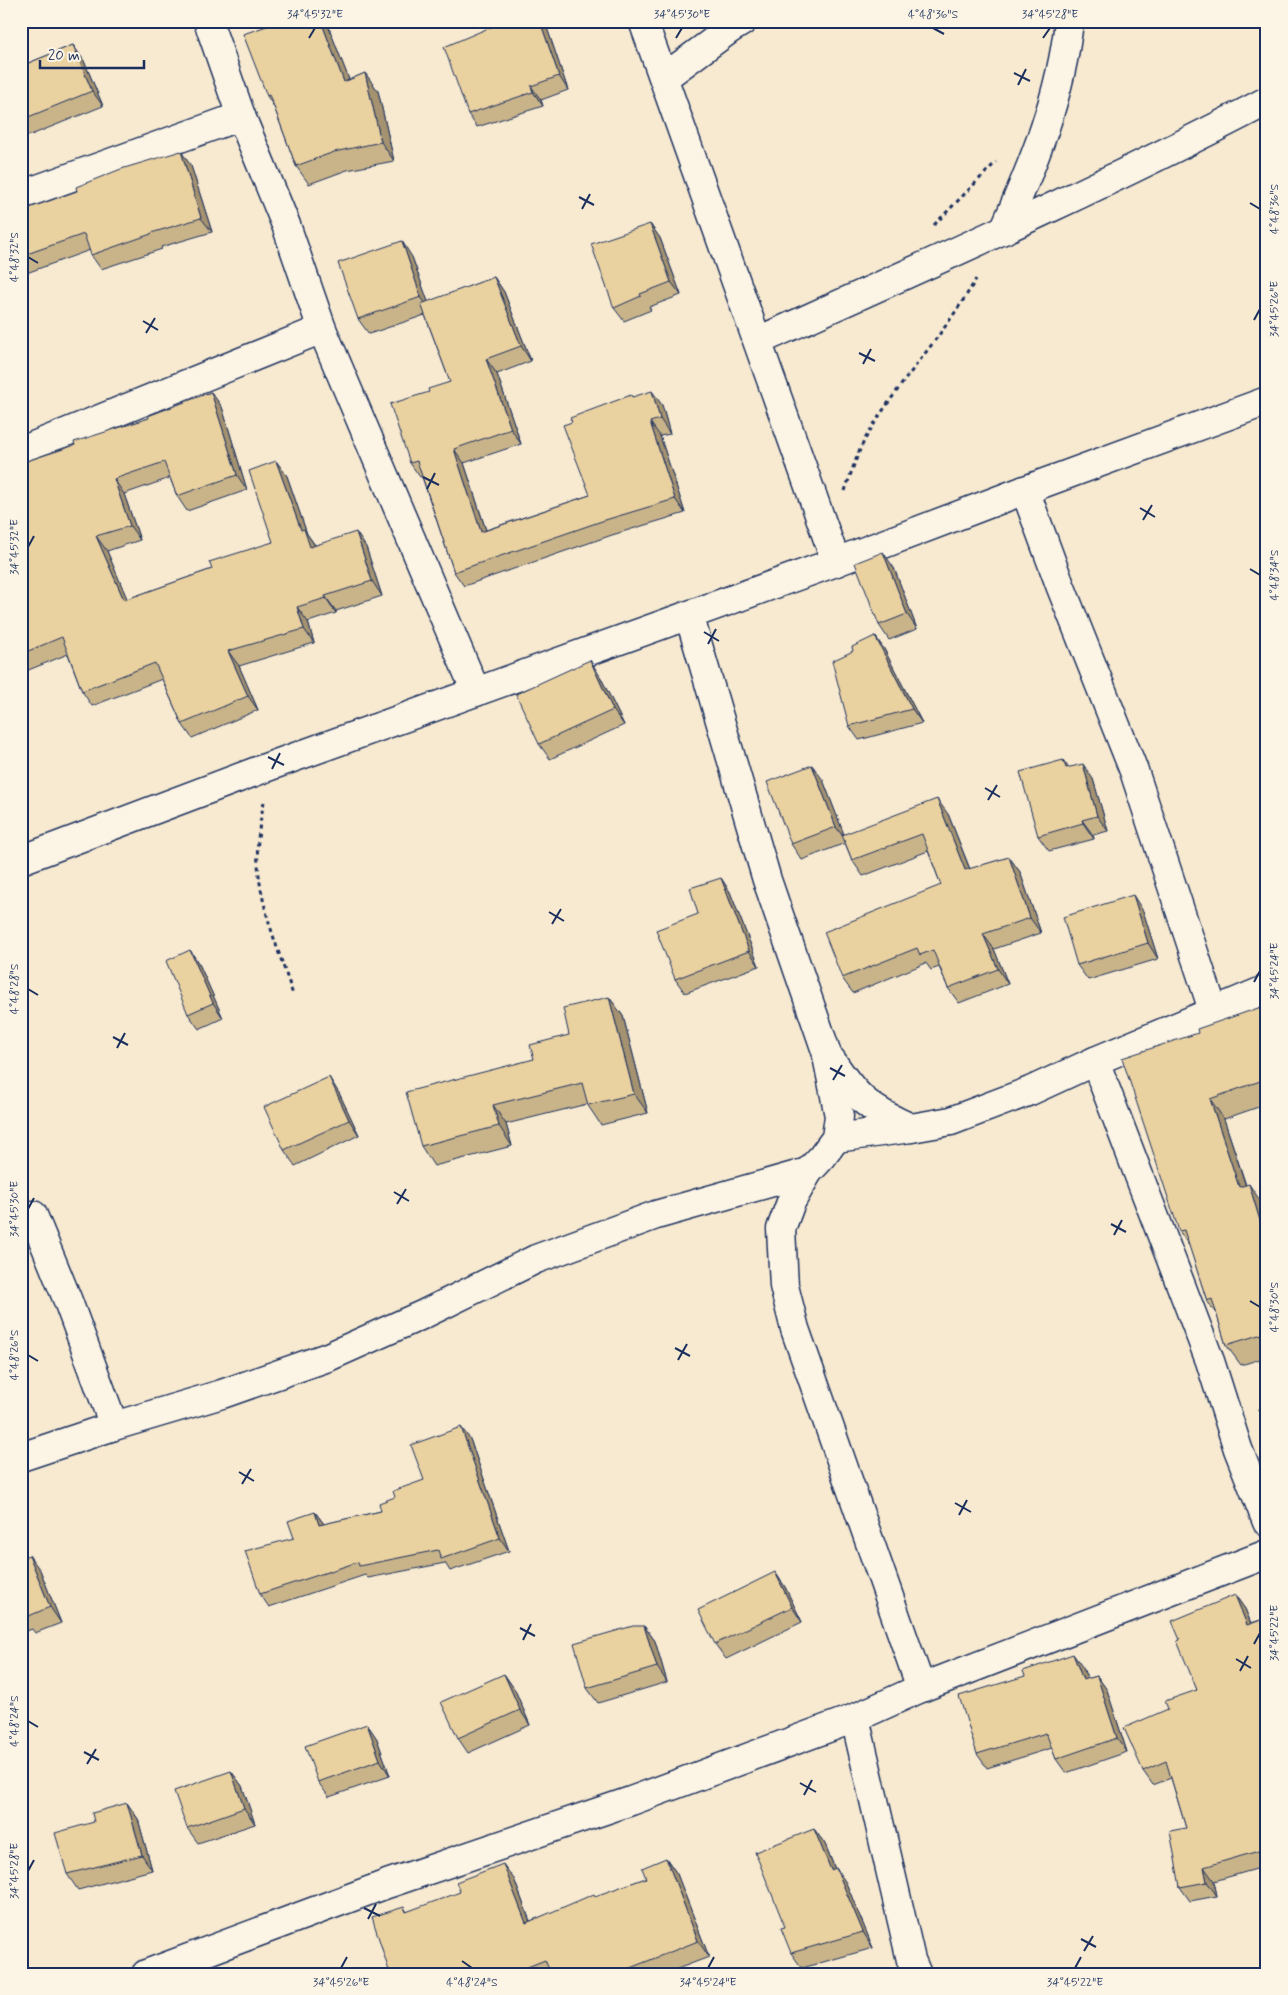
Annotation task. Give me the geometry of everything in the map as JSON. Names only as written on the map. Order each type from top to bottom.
[{"type":"street","points":[[208,21],[241,116],[286,225],[322,329],[476,692]]},
{"type":"street","points":[[644,21],[836,562]]},
{"type":"street","points":[[664,77],[743,21]]},
{"type":"street","points":[[1004,230],[1032,167],[1053,105],[1066,56],[1069,21]]},
{"type":"street","points":[[758,341],[1004,230],[1164,154],[1267,100]]},
{"type":"street","points":[[21,195],[241,116]]},
{"type":"street","points":[[21,451],[322,329]]},
{"type":"street","points":[[21,860],[273,765],[836,562],[1267,401]]},
{"type":"street","points":[[1025,490],[1060,585],[1134,772],[1213,1010]]},
{"type":"street","points":[[689,615],[767,880],[826,1051],[839,1116],[836,1138],[808,1172],[791,1202],[781,1229],[784,1286],[795,1329],[921,1688]]},
{"type":"street","points":[[836,1138],[951,1121],[1030,1091],[1095,1060],[1267,989]]},
{"type":"street","points":[[826,1051],[848,1085],[868,1105],[886,1117],[911,1128]]},
{"type":"street","points":[[1095,1060],[1210,1361],[1238,1449],[1267,1522]]},
{"type":"street","points":[[21,1457],[114,1426],[222,1394],[328,1357],[422,1315],[536,1259],[656,1215],[808,1172]]},
{"type":"street","points":[[33,1215],[68,1301],[114,1426]]},
{"type":"street","points":[[146,1974],[387,1884],[631,1800],[855,1718],[921,1688],[1267,1554]]},
{"type":"street","points":[[855,1718],[911,1960],[918,1974]]},
{"type":"path","points":[[932,227],[1001,158]]},
{"type":"path","points":[[844,493],[868,435],[965,299],[980,273]]},
{"type":"path","points":[[273,765],[260,820],[257,862],[262,893],[294,996]]},
{"type":"building","points":[[282,21],[321,21],[344,82],[365,73],[381,142],[334,152],[296,166],[273,104],[269,95],[267,96],[243,34]]},
{"type":"building","points":[[505,21],[540,21],[559,76],[531,86],[533,92],[468,114],[444,47]]},
{"type":"building","points":[[73,45],[92,91],[21,120],[21,66]]},
{"type":"building","points":[[181,151],[201,218],[151,233],[91,255],[84,234],[21,256],[21,211],[77,191],[76,187],[121,169]]},
{"type":"building","points":[[650,224],[671,282],[640,294],[641,296],[614,308],[591,244]]},
{"type":"building","points":[[402,241],[421,297],[358,319],[338,263]]},
{"type":"building","points":[[494,277],[521,346],[486,359],[511,429],[454,449],[481,532],[590,495],[563,425],[572,422],[570,418],[631,395],[632,397],[652,391],[660,419],[650,422],[675,499],[602,521],[454,572],[417,461],[410,463],[390,404],[429,392],[428,389],[450,382],[421,304]]},
{"type":"building","points":[[211,392],[237,475],[177,496],[164,462],[114,479],[130,526],[96,536],[124,600],[212,569],[209,562],[273,542],[249,471],[276,461],[301,530],[304,529],[310,547],[356,532],[372,581],[297,607],[304,629],[228,651],[248,696],[182,724],[155,663],[82,691],[62,637],[21,654],[21,463],[75,445],[74,442],[149,418],[148,416]]},
{"type":"building","points":[[883,552],[907,614],[879,625],[855,563]]},
{"type":"building","points":[[875,636],[912,709],[849,726],[832,661],[853,651],[852,647]]},
{"type":"building","points":[[590,660],[613,710],[539,744],[516,694]]},
{"type":"building","points":[[1063,760],[1066,768],[1083,764],[1097,816],[1082,820],[1083,823],[1038,836],[1020,772]]},
{"type":"building","points":[[812,765],[836,827],[791,844],[767,782]]},
{"type":"building","points":[[937,799],[965,870],[1009,857],[1030,918],[983,934],[998,969],[948,988],[933,950],[920,955],[917,948],[842,978],[824,932],[941,885],[922,834],[852,860],[842,835]]},
{"type":"building","points":[[721,878],[749,951],[675,979],[656,930],[698,914],[690,888]]},
{"type":"building","points":[[1133,895],[1148,943],[1077,965],[1063,917]]},
{"type":"building","points":[[190,950],[213,1003],[188,1014],[166,961]]},
{"type":"building","points":[[609,997],[634,1094],[588,1105],[582,1083],[493,1105],[499,1126],[421,1146],[406,1092],[534,1059],[530,1045],[569,1035],[563,1008]]},
{"type":"building","points":[[1267,1005],[1267,1090],[1263,1080],[1210,1099],[1239,1187],[1249,1184],[1267,1244],[1267,1344],[1262,1334],[1226,1345],[1212,1299],[1207,1301],[1184,1230],[1179,1231],[1122,1058],[1198,1033],[1197,1029]]},
{"type":"building","points":[[329,1077],[349,1120],[284,1150],[264,1107]]},
{"type":"building","points":[[461,1427],[500,1538],[441,1559],[438,1550],[359,1566],[358,1562],[260,1594],[245,1551],[294,1538],[288,1521],[315,1512],[319,1525],[381,1511],[379,1503],[395,1497],[393,1491],[424,1480],[411,1445]]},
{"type":"building","points":[[29,1555],[50,1607],[24,1618],[21,1614],[21,1558]]},
{"type":"building","points":[[775,1572],[792,1607],[715,1644],[698,1610]]},
{"type":"building","points":[[1235,1595],[1247,1625],[1267,1618],[1267,1860],[1265,1861],[1262,1850],[1204,1867],[1207,1882],[1180,1887],[1170,1831],[1186,1828],[1166,1761],[1143,1771],[1124,1728],[1168,1709],[1165,1701],[1197,1690],[1177,1641],[1180,1640],[1172,1621]]},
{"type":"building","points":[[633,1626],[644,1626],[657,1667],[587,1688],[574,1643]]},
{"type":"building","points":[[1073,1654],[1083,1680],[1097,1676],[1117,1738],[1056,1759],[1046,1733],[977,1754],[959,1696],[1025,1676],[1023,1671]]},
{"type":"building","points":[[504,1674],[520,1710],[458,1738],[441,1702]]},
{"type":"building","points":[[367,1724],[380,1760],[318,1782],[305,1746]]},
{"type":"building","points":[[231,1771],[244,1808],[187,1828],[174,1791]]},
{"type":"building","points":[[127,1803],[142,1855],[67,1874],[55,1833],[94,1822],[92,1813]]},
{"type":"building","points":[[814,1829],[831,1870],[836,1868],[863,1932],[791,1953],[781,1928],[785,1927],[755,1852]]},
{"type":"building","points":[[666,1858],[698,1941],[615,1974],[551,1974],[545,1960],[510,1974],[492,1974],[491,1972],[488,1974],[390,1974],[372,1917],[404,1907],[406,1912],[460,1892],[456,1882],[503,1864],[526,1923],[594,1894],[595,1896],[646,1878],[642,1868]]}]
